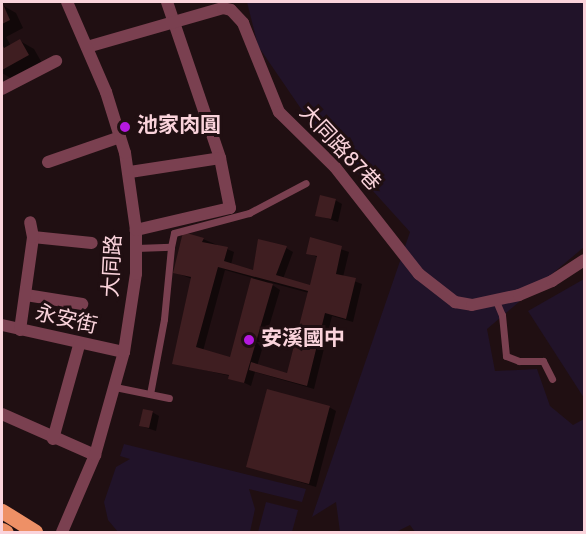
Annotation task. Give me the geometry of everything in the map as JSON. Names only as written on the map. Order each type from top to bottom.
[{"type":"main road","points":[[2,511],[35,532]]},
{"type":"main road","points":[[2,530],[6,532]]},
{"type":"street","name":"大同路","points":[[62,532],[95,455],[115,387],[123,352],[136,249],[130,172],[120,137],[87,47],[67,2]]},
{"type":"street","points":[[136,230],[230,208],[220,158],[167,2]]},
{"type":"street","name":"大同路87巷","points":[[87,47],[223,8],[237,14],[279,111],[335,167],[419,274],[455,302],[472,305],[496,301],[552,281],[585,260]]},
{"type":"street","points":[[2,89],[56,61]]},
{"type":"street","points":[[48,162],[120,137]]},
{"type":"street","points":[[130,172],[220,158]]},
{"type":"street","points":[[20,330],[33,237],[30,222]]},
{"type":"street","points":[[33,237],[92,243]]},
{"type":"street","points":[[26,295],[82,304]]},
{"type":"street","name":"永安街","points":[[2,324],[79,345],[123,352]]},
{"type":"street","points":[[53,439],[79,345]]},
{"type":"street","points":[[2,414],[53,439],[95,455]]},
{"type":"lane","points":[[150,394],[164,320],[174,233],[249,213],[306,183]]},
{"type":"lane","points":[[136,249],[171,247]]},
{"type":"lane","points":[[496,301],[502,315],[506,356],[519,361],[543,361],[552,379]]},
{"type":"lane","points":[[115,387],[169,398]]},
{"type":"shaded area","points":[[247,2],[584,2],[584,247],[487,329],[495,371],[537,369],[550,406],[573,425],[584,419],[584,532],[415,532],[410,525],[396,532],[340,532],[336,502],[312,517],[410,232],[308,119],[258,46]]},
{"type":"shaded area","points":[[584,279],[584,398],[528,311]]},
{"type":"shaded area","points":[[124,444],[306,489],[302,502],[249,489],[255,509],[250,532],[118,532],[108,520],[104,502],[116,467],[130,459],[120,456]]},
{"type":"shaded area","points":[[266,502],[298,510],[292,532],[258,532]]},
{"type":"building","points":[[2,2],[10,20],[2,24]]},
{"type":"building","points":[[20,39],[29,55],[2,70],[2,44],[4,48]]},
{"type":"building","points":[[320,195],[336,199],[331,219],[315,216]]},
{"type":"building","points":[[183,232],[204,238],[202,242],[228,247],[224,261],[253,270],[258,239],[287,246],[276,275],[310,285],[317,256],[306,254],[310,237],[342,246],[336,274],[356,278],[346,319],[325,313],[307,386],[249,370],[251,362],[287,373],[308,291],[218,267],[196,347],[230,357],[251,278],[273,284],[244,383],[228,379],[229,375],[172,364],[191,277],[173,273]]},
{"type":"building","points":[[267,389],[330,406],[309,484],[246,467]]},
{"type":"building","points":[[143,409],[153,411],[149,428],[139,426]]},
{"type":"place","name":"池家肉圓","points":[[125,127]]},
{"type":"place","name":"安溪國中","points":[[249,340]]}]
